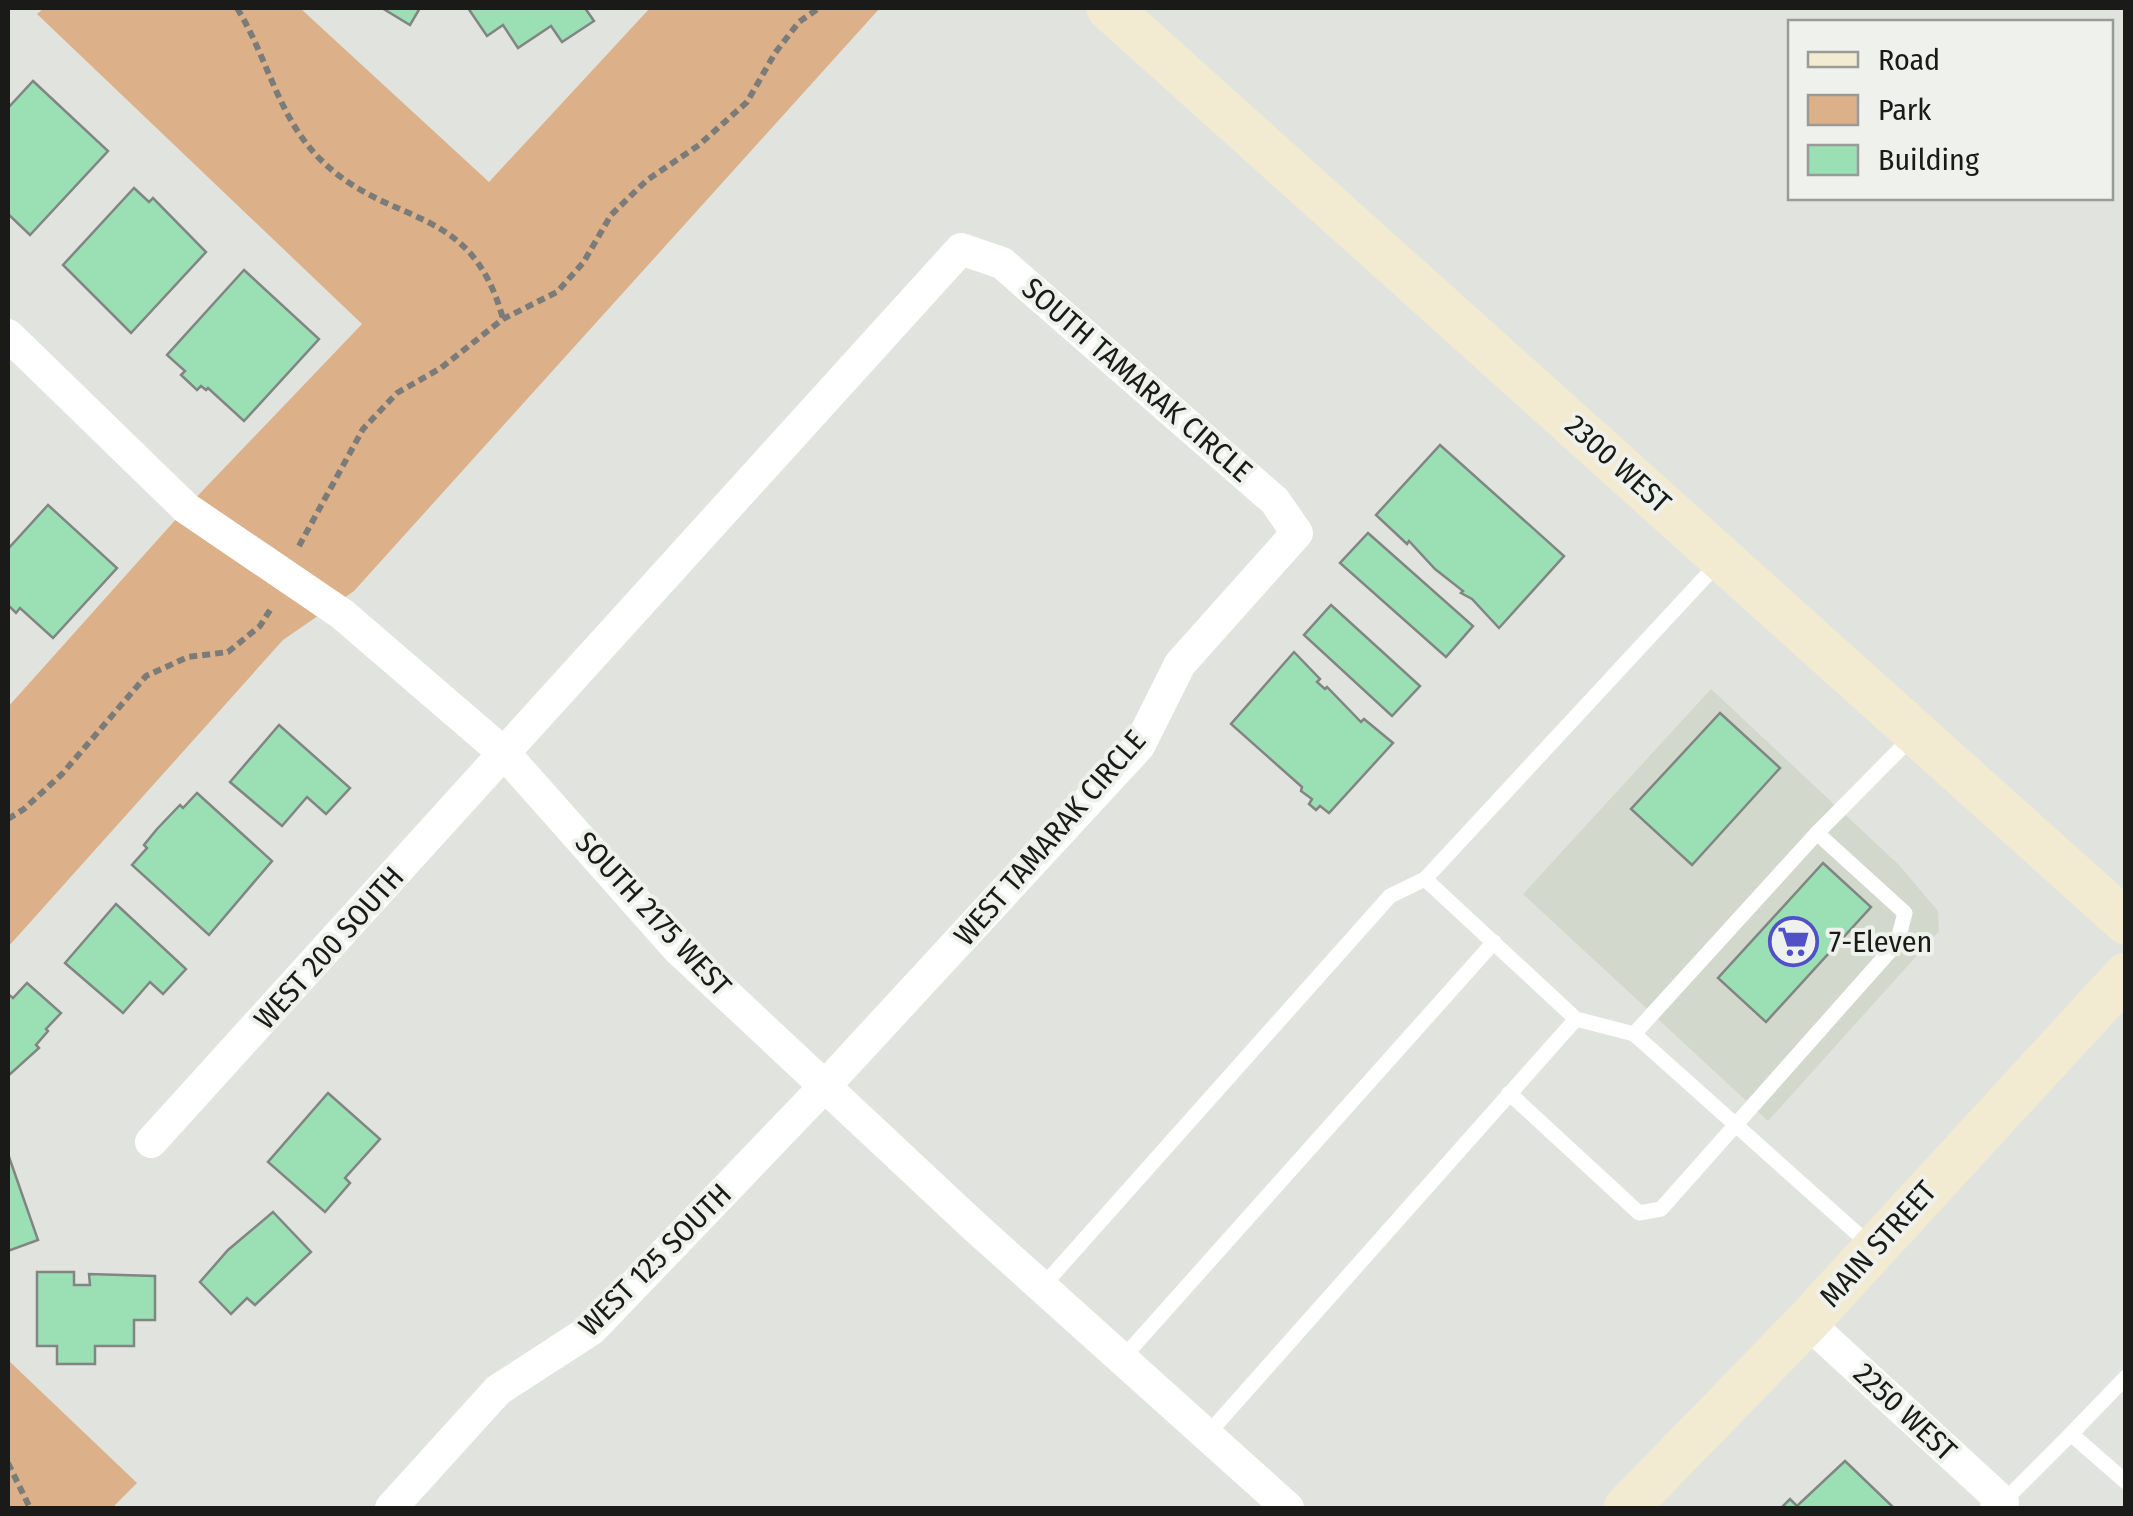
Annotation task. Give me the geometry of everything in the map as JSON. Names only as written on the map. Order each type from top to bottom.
[{"type":"main road","name":"2300 WEST","points":[[1108,8],[2126,922]]},
{"type":"main road","name":"MAIN STREET","points":[[1626,1508],[1807,1322],[2126,975]]},
{"type":"street","name":"SOUTH TAMARAK CIRCLE","points":[[506,754],[962,249],[1002,264],[1275,500],[1297,533]]},
{"type":"street","name":"SOUTH 2175 WEST","points":[[8,336],[186,508],[342,614],[506,754],[677,948],[1042,1288],[1288,1508]]},
{"type":"street","name":"WEST TAMARAK CIRCLE","points":[[826,1086],[1139,746],[1180,664],[1297,533]]},
{"type":"street","name":"WEST 200 SOUTH","points":[[152,1142],[506,754]]},
{"type":"street","name":"WEST 125 SOUTH","points":[[392,1508],[498,1390],[592,1329],[826,1086]]},
{"type":"street","name":"2250 WEST","points":[[1807,1322],[2000,1505]]},
{"type":"lane","points":[[1042,1288],[1390,896],[1424,879],[1722,558]]},
{"type":"lane","points":[[1634,1034],[1817,833],[1917,732]]},
{"type":"lane","points":[[1509,1093],[1639,1213],[1662,1210],[1898,944],[1905,913],[1817,833]]},
{"type":"lane","points":[[1424,879],[1576,1019],[1634,1034],[1874,1249]]},
{"type":"lane","points":[[1121,1360],[1494,942]]},
{"type":"lane","points":[[1206,1436],[1576,1019]]},
{"type":"lane","points":[[2000,1505],[2126,1377]]},
{"type":"lane","points":[[2071,1434],[2126,1482]]},
{"type":"path","points":[[237,8],[280,102],[306,144],[355,188],[433,222],[452,235],[481,266],[503,318]]},
{"type":"path","points":[[296,551],[363,429],[397,392],[441,368],[503,318],[557,292],[583,264],[610,215],[647,180],[698,146],[747,102],[775,53],[799,22],[818,8]]},
{"type":"path","points":[[8,819],[62,774],[146,676],[188,657],[228,652],[260,626],[270,610]]},
{"type":"path","points":[[8,1463],[30,1508]]},
{"type":"shaded area","points":[[1711,689],[1899,865],[1938,911],[1939,931],[1768,1121],[1523,894]]},
{"type":"green space","points":[[44,8],[300,8],[489,182],[650,8],[880,8],[354,591],[283,640],[8,947],[8,707],[186,508],[362,324],[37,14]]},
{"type":"green space","points":[[8,1360],[137,1483],[112,1508],[8,1508]]},
{"type":"building","points":[[382,8],[420,8],[410,25]]},
{"type":"building","points":[[468,8],[585,8],[594,21],[562,42],[551,26],[518,48],[503,25],[487,36]]},
{"type":"building","points":[[33,81],[108,151],[30,235],[8,214],[8,108]]},
{"type":"building","points":[[134,188],[149,202],[153,198],[206,252],[131,333],[63,265]]},
{"type":"building","points":[[244,270],[319,339],[244,421],[208,388],[201,386],[197,390],[181,375],[185,371],[167,355]]},
{"type":"building","points":[[1440,445],[1564,556],[1499,628],[1409,541],[1407,544],[1376,515]]},
{"type":"building","points":[[48,505],[117,568],[53,638],[20,608],[16,613],[8,605],[8,549]]},
{"type":"building","points":[[1368,533],[1473,626],[1446,657],[1340,563]]},
{"type":"building","points":[[1331,605],[1420,686],[1392,716],[1304,635]]},
{"type":"building","points":[[1294,652],[1320,679],[1317,682],[1327,687],[1361,722],[1364,719],[1393,743],[1329,813],[1309,804],[1312,799],[1301,791],[1302,787],[1231,724]]},
{"type":"building","points":[[1720,713],[1780,768],[1692,865],[1631,809]]},
{"type":"building","points":[[279,725],[350,788],[326,814],[307,797],[282,826],[230,782]]},
{"type":"building","points":[[197,793],[272,861],[209,935],[132,865],[157,829]]},
{"type":"building","name":"7-Eleven","points":[[1823,863],[1871,907],[1766,1022],[1718,978]]},
{"type":"building","points":[[116,904],[186,969],[163,994],[150,982],[123,1013],[65,963]]},
{"type":"building","points":[[27,983],[61,1013],[46,1029],[36,1045],[39,1048],[8,1076],[8,994],[13,998]]},
{"type":"building","points":[[328,1093],[380,1139],[345,1178],[350,1183],[325,1212],[268,1162]]},
{"type":"building","points":[[8,1154],[38,1240],[8,1251]]},
{"type":"building","points":[[273,1212],[311,1252],[255,1305],[247,1298],[231,1314],[200,1282],[228,1250]]},
{"type":"building","points":[[37,1272],[74,1272],[74,1285],[90,1285],[89,1274],[155,1276],[155,1320],[134,1320],[134,1346],[95,1346],[95,1364],[57,1364],[57,1346],[37,1346]]},
{"type":"building","points":[[1845,1461],[1894,1508],[1781,1508],[1790,1499],[1797,1506]]},
{"type":"place","name":"7-Eleven","points":[[1794,942]]}]
